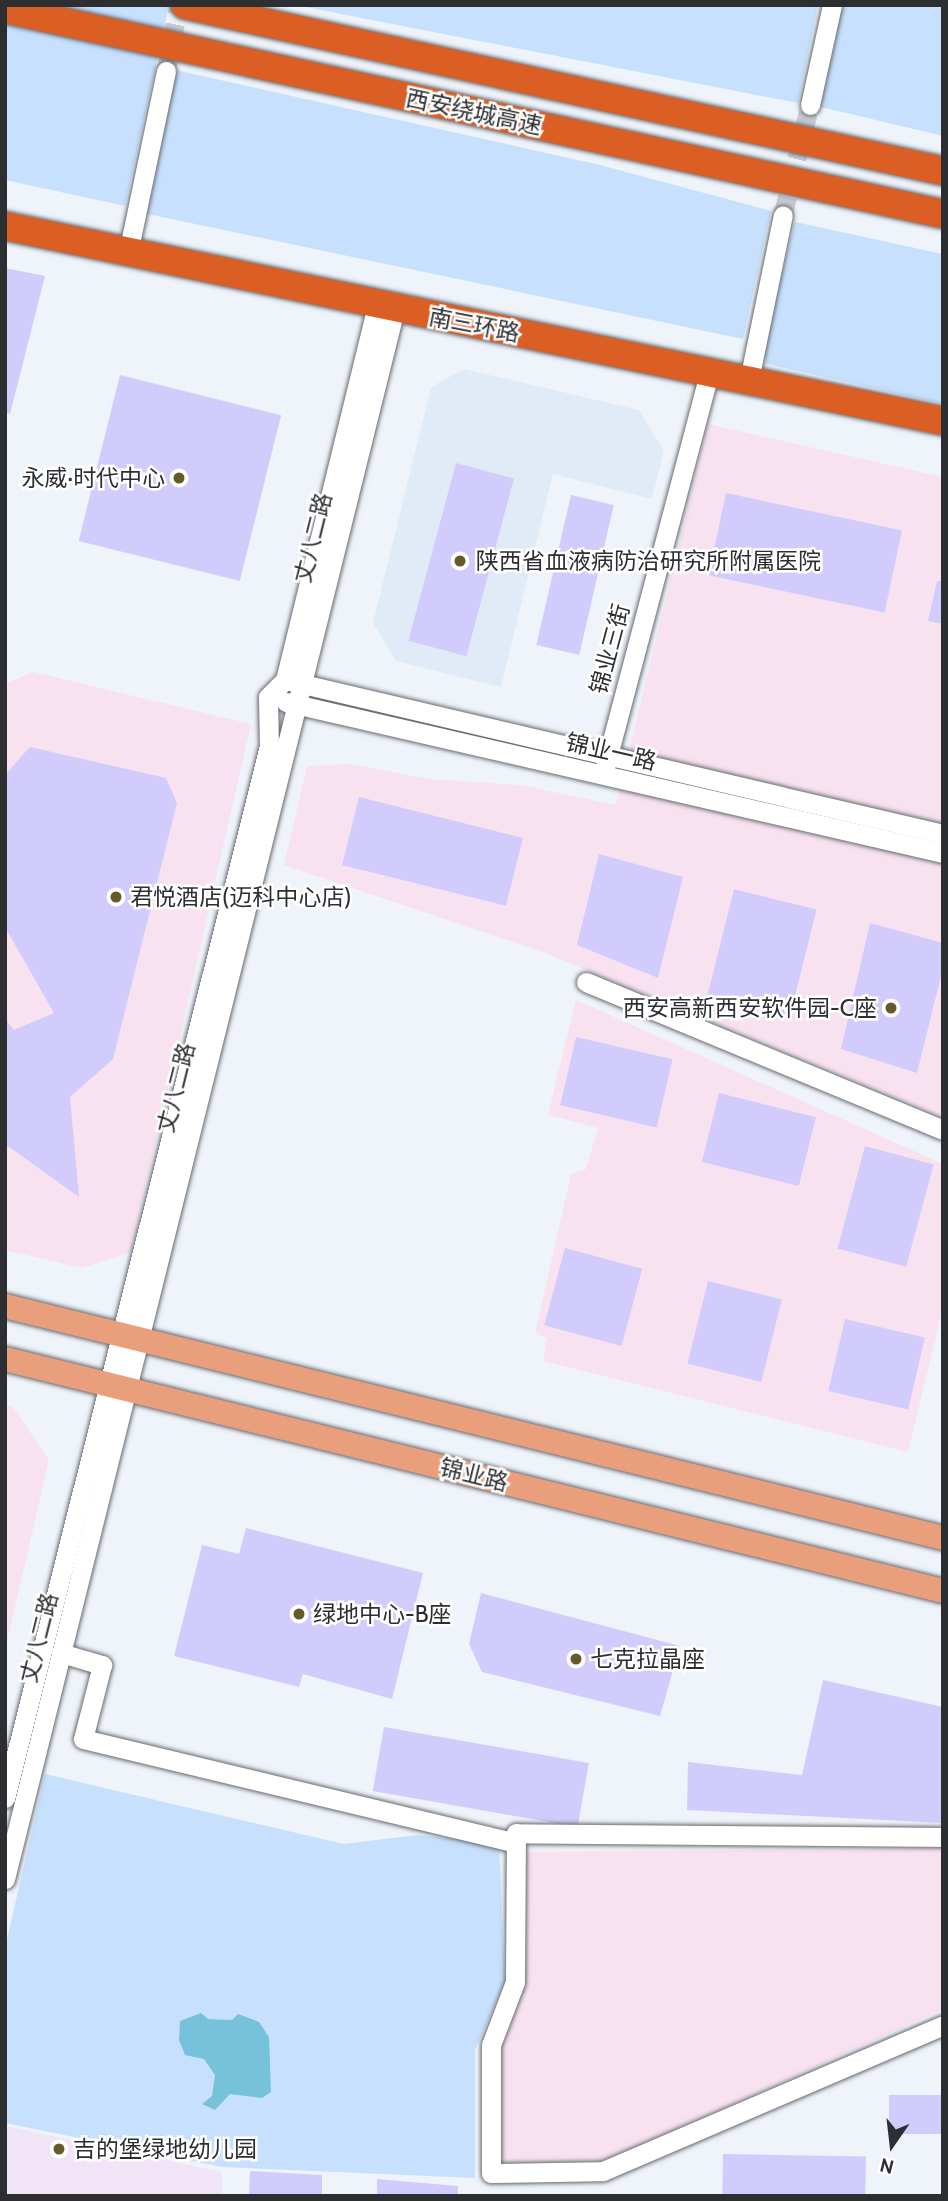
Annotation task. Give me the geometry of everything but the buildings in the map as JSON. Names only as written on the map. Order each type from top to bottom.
[{"type":"highway","name":"西安绕城高速","points":[[185,5],[935,169]]},
{"type":"highway","name":"西安绕城高速","points":[[5,9],[943,214]]},
{"type":"highway","points":[[748,172],[943,232]]},
{"type":"highway","name":"南三环路","points":[[5,226],[943,421]]},
{"type":"main road","points":[[5,1306],[943,1538]]},
{"type":"main road","name":"锦业路","points":[[5,1359],[943,1591]]},
{"type":"street","points":[[810,105],[832,5]]},
{"type":"street","points":[[128,253],[166,71]]},
{"type":"street","points":[[749,380],[783,215]]},
{"type":"street","name":"丈八二路","points":[[5,1798],[118,1387],[297,706],[294,682],[386,307]]},
{"type":"street","name":"锦业三街","points":[[605,766],[709,372]]},
{"type":"street","points":[[268,697],[294,682]]},
{"type":"street","name":"锦业一路","points":[[294,682],[943,853]]},
{"type":"street","name":"丈八二路","points":[[131,1338],[269,746],[268,697]]},
{"type":"street","name":"锦业一路","points":[[268,697],[297,706],[943,834]]},
{"type":"street","points":[[586,982],[943,1130]]},
{"type":"street","name":"丈八二路","points":[[5,1879],[61,1653],[118,1387]]},
{"type":"street","points":[[61,1653],[102,1665],[83,1739],[516,1843]]},
{"type":"street","points":[[943,1837],[516,1833],[515,1982],[491,2045],[491,2174],[603,2171],[943,2025]]},
{"type":"shaded area","points":[[5,5],[169,5],[125,206],[5,180]]},
{"type":"shaded area","points":[[295,5],[818,5],[798,103]]},
{"type":"shaded area","points":[[840,5],[943,5],[943,136],[817,106]]},
{"type":"shaded area","points":[[176,70],[600,165],[771,211],[743,339],[143,213]]},
{"type":"shaded area","points":[[795,222],[943,254],[943,404],[767,364],[763,349]]},
{"type":"shaded area","name":"陕西省血液病防治研究所附属医院","points":[[464,369],[639,410],[664,451],[652,499],[553,474],[501,687],[396,661],[373,623],[431,387]]},
{"type":"shaded area","points":[[708,424],[943,477],[943,1117],[543,952],[284,865],[307,766],[351,764],[429,779],[521,785],[616,805]]},
{"type":"shaded area","points":[[33,672],[251,724],[131,1252],[82,1268],[5,1250],[5,684]]},
{"type":"shaded area","points":[[576,1000],[943,1164],[943,1308],[908,1452],[543,1361],[547,1338],[535,1334],[571,1174],[586,1169],[598,1128],[548,1115]]},
{"type":"shaded area","points":[[5,1405],[13,1407],[49,1460],[5,1650]]},
{"type":"shaded area","points":[[45,1774],[344,1844],[417,1835],[499,1843],[505,1981],[475,2050],[475,2178],[222,2167],[5,2123],[5,1948]]},
{"type":"shaded area","points":[[943,1848],[943,2009],[595,2166],[497,2167],[496,2046],[522,1988],[522,1852]]},
{"type":"shaded area","points":[[201,2013],[208,2019],[232,2020],[238,2014],[259,2022],[269,2037],[271,2092],[262,2098],[230,2094],[215,2110],[202,2104],[212,2096],[215,2075],[204,2059],[185,2055],[179,2040],[180,2021]]},
{"type":"shaded area","name":"吉的堡绿地幼儿园","points":[[5,2126],[222,2172],[222,2196],[5,2196]]},
{"type":"tunnel","points":[[166,71],[179,5]]},
{"type":"tunnel","points":[[783,215],[810,105]]},
{"type":"place","name":"永威·时代中心","points":[[179,478]]},
{"type":"place","name":"陕西省血液病防治研究所附属医院","points":[[460,561]]},
{"type":"place","name":"君悦酒店(迈科中心店)","points":[[116,897]]},
{"type":"place","name":"西安高新西安软件园-C座","points":[[891,1008]]},
{"type":"place","name":"绿地中心-B座","points":[[299,1614]]},
{"type":"place","name":"七克拉晶座","points":[[576,1659]]},
{"type":"place","name":"吉的堡绿地幼儿园","points":[[59,2149]]}]
